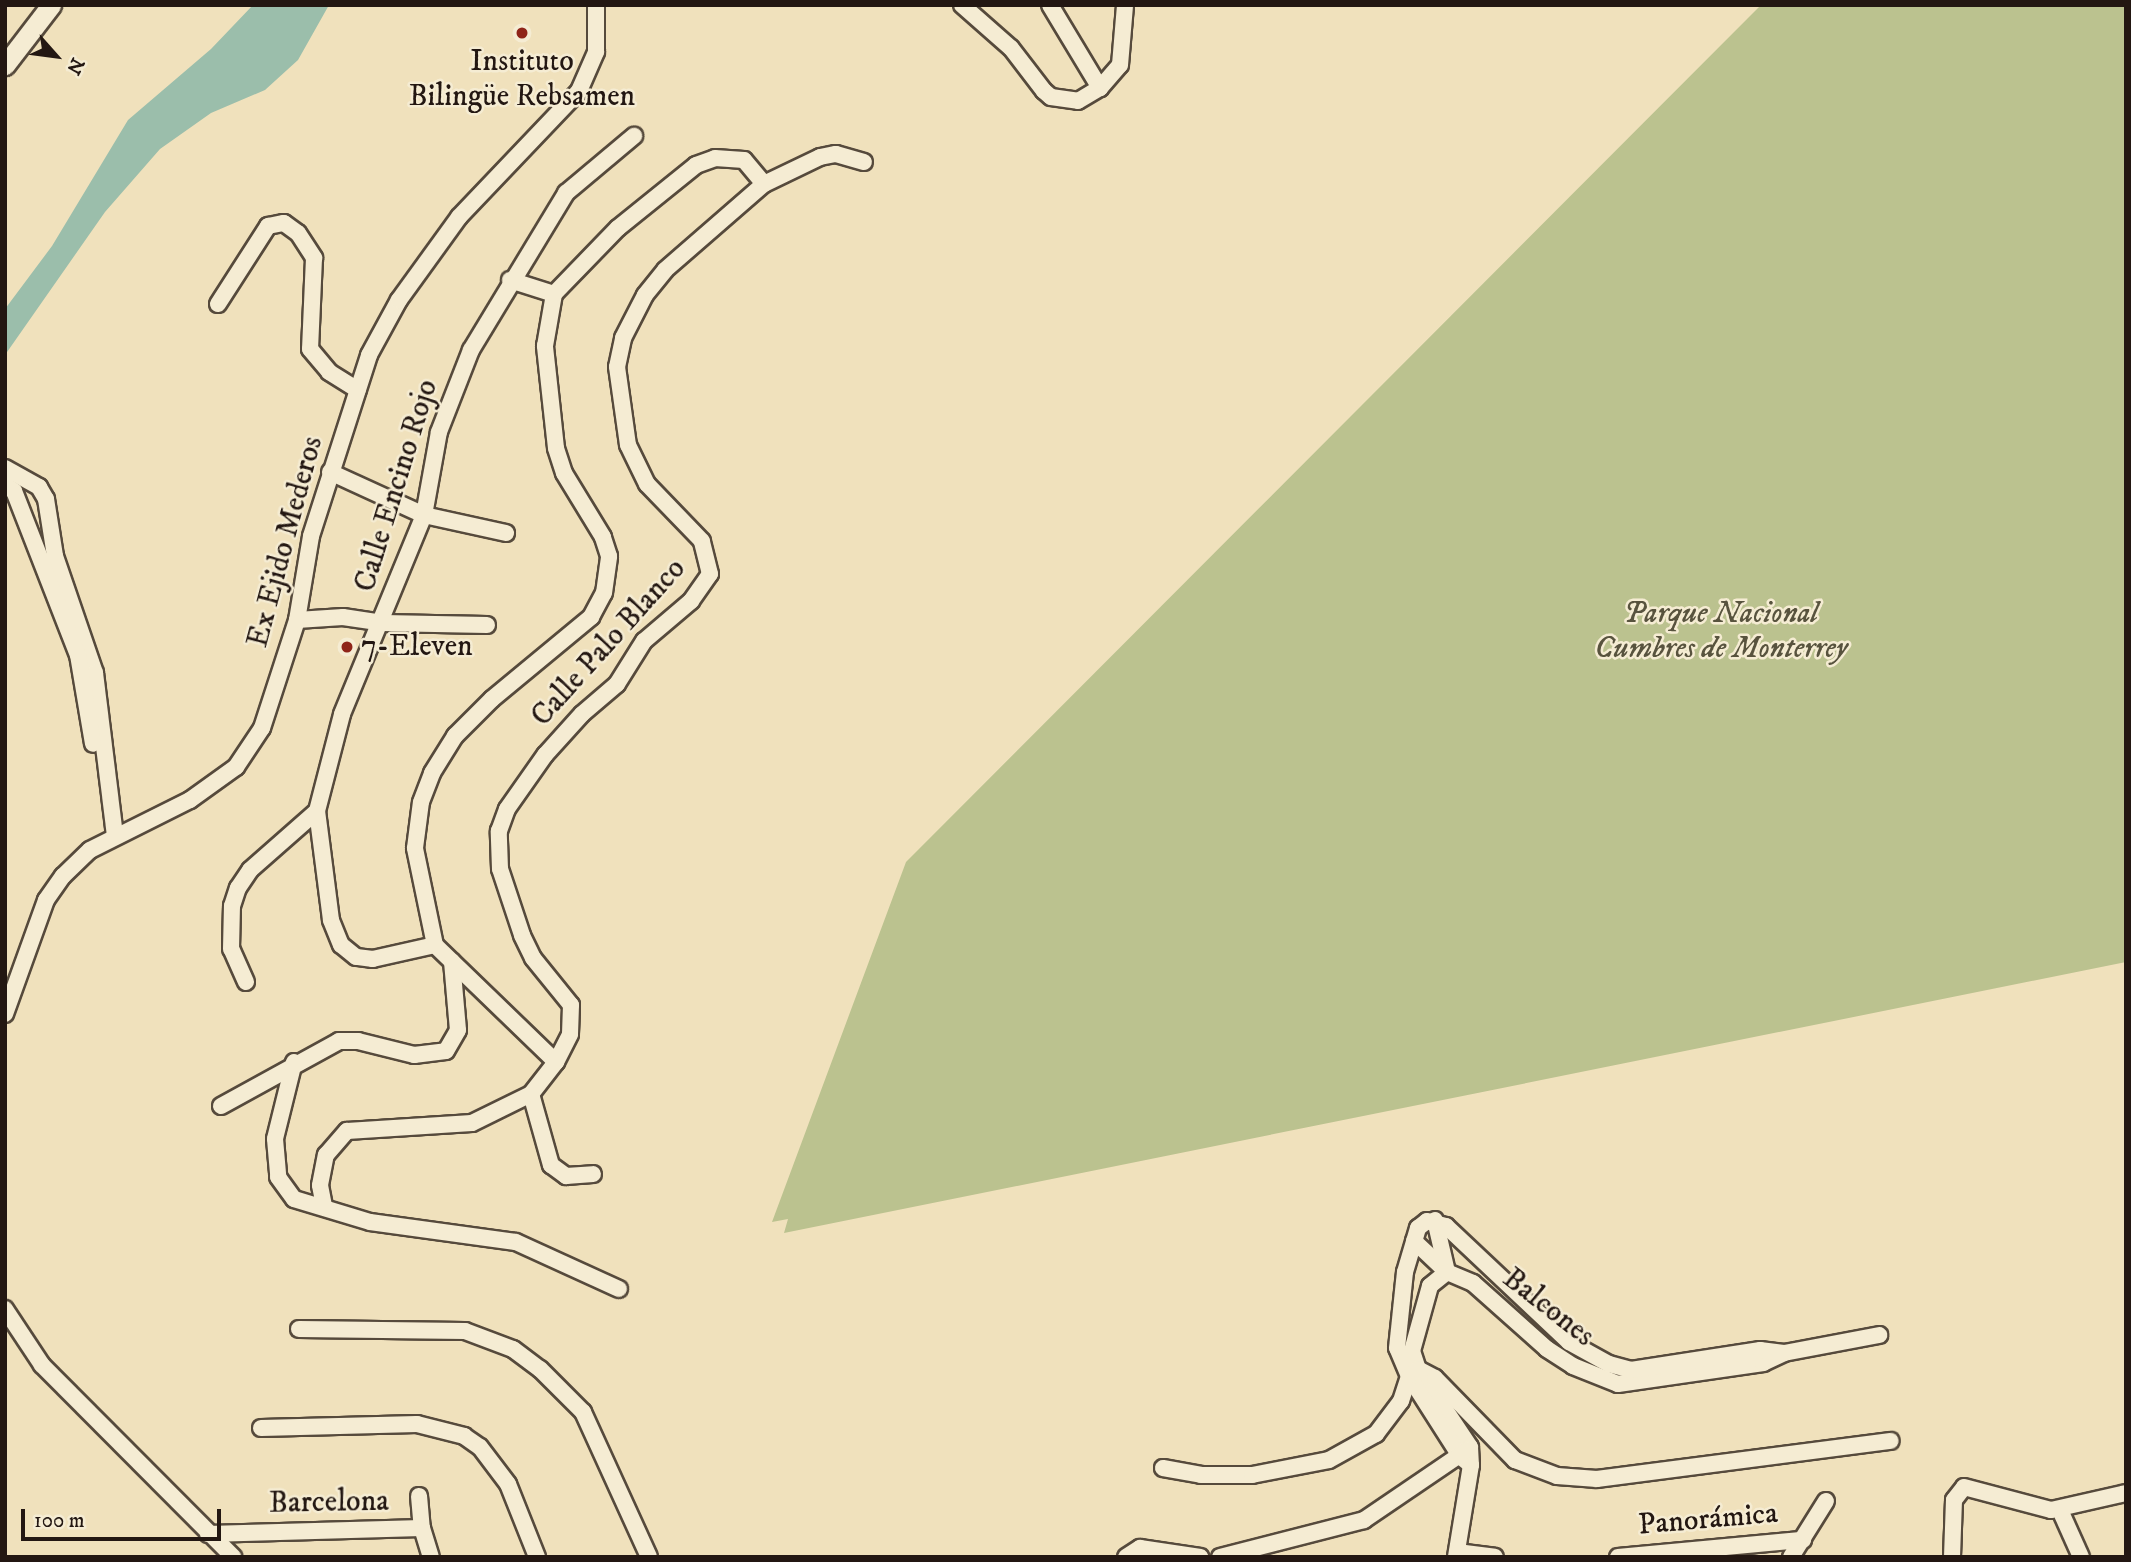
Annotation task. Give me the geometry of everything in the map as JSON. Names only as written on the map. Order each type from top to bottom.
[{"type":"street","points":[[5,65],[51,5]]},
{"type":"street","name":"Ex Ejido Mederos","points":[[5,1014],[46,900],[64,876],[110,838],[190,800],[236,767],[262,728],[297,620],[311,536],[369,355],[399,300],[459,217],[579,91],[596,52],[596,5]]},
{"type":"street","points":[[962,5],[1011,48],[1051,97],[1078,101],[1100,88],[1120,65],[1125,5]]},
{"type":"street","points":[[1050,5],[1100,88]]},
{"type":"street","name":"Calle Encino Rojo","points":[[435,945],[373,959],[356,957],[341,945],[331,920],[317,811],[342,714],[383,623],[424,515],[439,432],[471,350],[510,280],[566,192],[634,136]]},
{"type":"street","name":"Calle Palo Blanco","points":[[531,1094],[556,1062],[570,1034],[571,1005],[533,958],[522,935],[500,869],[499,831],[507,808],[545,755],[582,714],[617,684],[644,641],[691,601],[710,574],[702,541],[662,502],[637,467],[628,445],[617,367],[634,314],[665,270],[764,184],[820,157],[836,154],[864,162]]},
{"type":"street","points":[[556,1062],[435,945],[415,848],[415,829],[432,773],[455,736],[492,699],[591,617],[609,573],[603,537],[564,473],[556,448],[545,346],[554,294],[618,228],[696,165],[715,158],[744,160],[764,184]]},
{"type":"street","points":[[218,303],[268,226],[284,223],[298,233],[314,258],[310,349],[329,372],[358,390]]},
{"type":"street","points":[[510,280],[554,294]]},
{"type":"street","points":[[5,468],[15,485],[95,708]]},
{"type":"street","points":[[330,472],[424,515],[506,533]]},
{"type":"street","points":[[15,485],[43,491],[55,556],[88,647],[110,838]]},
{"type":"street","points":[[27,520],[49,518]]},
{"type":"street","points":[[297,620],[343,617],[383,623],[487,625]]},
{"type":"street","points":[[246,982],[237,968],[230,930],[238,888],[250,870],[317,811]]},
{"type":"street","points":[[221,1106],[294,1062],[339,1041],[358,1041],[414,1055],[446,1051],[458,1030],[453,961]]},
{"type":"street","points":[[294,1062],[275,1139],[278,1177],[293,1199],[324,1206],[369,1222],[516,1242],[619,1289]]},
{"type":"street","points":[[324,1206],[320,1185],[326,1155],[346,1131],[472,1123],[531,1094],[551,1165],[566,1176],[593,1174]]},
{"type":"street","points":[[1431,1220],[1414,1241],[1397,1330],[1397,1348],[1467,1456],[1457,1555],[1495,1557]]},
{"type":"street","points":[[1164,1468],[1252,1475],[1329,1460],[1376,1434],[1401,1401],[1413,1372],[1412,1351],[1423,1301],[1437,1276],[1447,1272],[1431,1220]]},
{"type":"street","name":"Balcones","points":[[1431,1220],[1569,1342],[1609,1364],[1631,1370],[1760,1350],[1784,1353]]},
{"type":"street","name":"Balcones","points":[[1414,1241],[1447,1272],[1473,1283],[1573,1366],[1618,1384],[1763,1363],[1784,1353],[1879,1335]]},
{"type":"street","points":[[5,1309],[42,1365],[233,1557]]},
{"type":"street","points":[[299,1329],[465,1331],[513,1349],[540,1368],[583,1412],[649,1557]]},
{"type":"street","points":[[1413,1372],[1435,1378],[1515,1460],[1558,1476],[1597,1479],[1891,1441]]},
{"type":"street","points":[[261,1428],[417,1424],[464,1436],[480,1447],[508,1484],[537,1557]]},
{"type":"street","points":[[1220,1557],[1364,1520],[1467,1456]]},
{"type":"street","points":[[1952,1557],[1954,1500],[1964,1487],[2060,1510],[2126,1493]]},
{"type":"street","points":[[419,1496],[422,1528]]},
{"type":"street","points":[[1791,1557],[1826,1501]]},
{"type":"street","points":[[2060,1510],[2080,1555]]},
{"type":"street","name":"Barcelona","points":[[208,1534],[422,1528],[431,1557]]},
{"type":"street","name":"Panorámica","points":[[1618,1557],[1803,1540]]},
{"type":"street","points":[[1126,1557],[1140,1548],[1200,1557]]},
{"type":"green space","name":"Parque Nacional Cumbres de Monterrey","points":[[1761,5],[2126,5],[2126,962],[784,1233],[788,1219],[772,1222],[906,862]]},
{"type":"shaded area","points":[[253,5],[329,5],[298,60],[265,90],[211,113],[160,149],[105,212],[5,355],[5,309],[52,246],[128,120],[211,49]]},
{"type":"place","name":"Instituto Bilingüe Rebsamen","points":[[522,33]]},
{"type":"place","name":"7-Eleven","points":[[347,647]]}]
